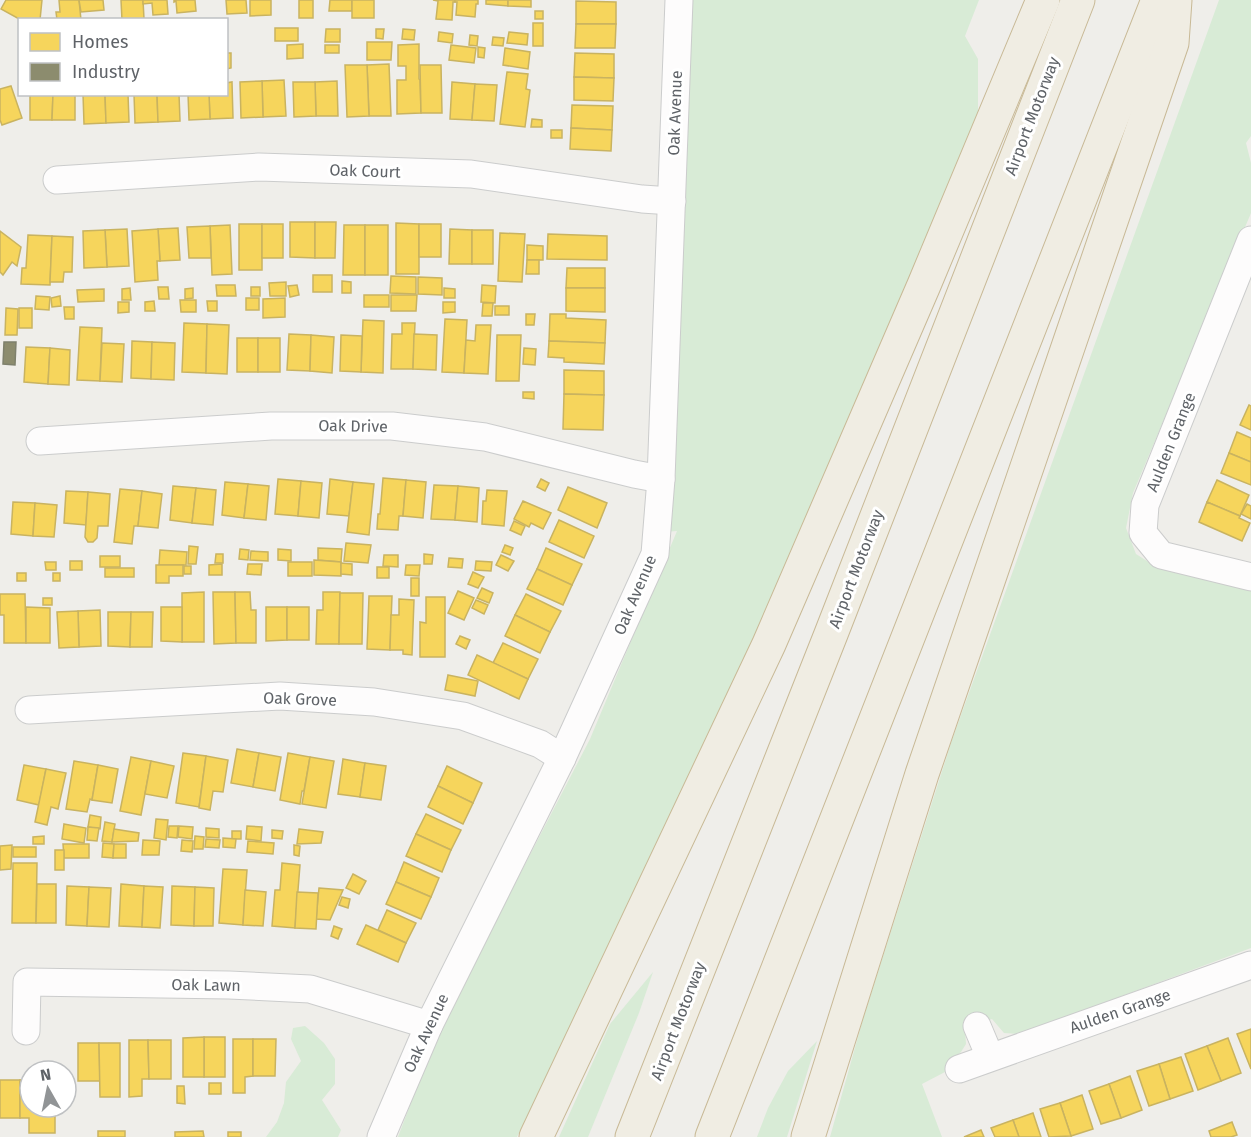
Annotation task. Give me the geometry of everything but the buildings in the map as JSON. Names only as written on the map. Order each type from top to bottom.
[{"type":"highway","points":[[536,1137],[769,644],[924,285],[1043,0]]},
{"type":"highway","name":"Airport Motorway","points":[[632,1137],[1078,0]]},
{"type":"highway","points":[[712,1137],[1158,0]]},
{"type":"highway","points":[[808,1137],[922,774],[1172,43],[1176,0]]},
{"type":"street","name":"Oak Avenue","points":[[381,1137],[429,1025],[562,758],[655,554],[661,479],[679,0]]},
{"type":"street","name":"Oak Court","points":[[57,180],[258,167],[471,174],[642,199],[672,201]]},
{"type":"street","name":"Aulden Grange","points":[[1251,240],[1145,505],[1143,533],[1161,555],[1251,577]]},
{"type":"street","name":"Oak Drive","points":[[40,441],[271,426],[392,426],[485,437],[661,479]]},
{"type":"street","name":"Oak Grove","points":[[29,710],[280,696],[374,702],[463,716],[540,744],[562,758]]},
{"type":"street","name":"Aulden Grange","points":[[959,1069],[1251,966]]},
{"type":"street","name":"Oak Lawn","points":[[26,1031],[27,982],[229,985],[310,989],[429,1025]]},
{"type":"street","points":[[977,1026],[990,1057]]},
{"type":"green space","points":[[690,0],[979,0],[965,36],[978,59],[978,112],[786,576],[639,889],[517,1137],[398,1137],[436,1036],[590,739],[677,531],[665,532],[689,102]]},
{"type":"green space","points":[[1219,0],[1251,0],[1251,136],[1246,143],[1251,163],[1251,213],[1133,493],[1126,528],[1136,554],[1158,568],[1251,588],[1251,948],[1020,1034],[1004,1033],[992,1019],[965,1028],[966,1044],[961,1052],[949,1063],[945,1072],[922,1084],[942,1137],[830,1137],[863,1019],[952,740]]},
{"type":"green space","points":[[653,972],[639,1013],[588,1137],[559,1137],[610,1024]]},
{"type":"green space","points":[[305,1026],[324,1043],[335,1059],[335,1084],[322,1100],[341,1130],[338,1137],[266,1137],[277,1122],[284,1103],[286,1082],[301,1061],[291,1039],[293,1028]]},
{"type":"green space","points":[[817,1041],[787,1137],[757,1137],[768,1108],[788,1071]]}]
